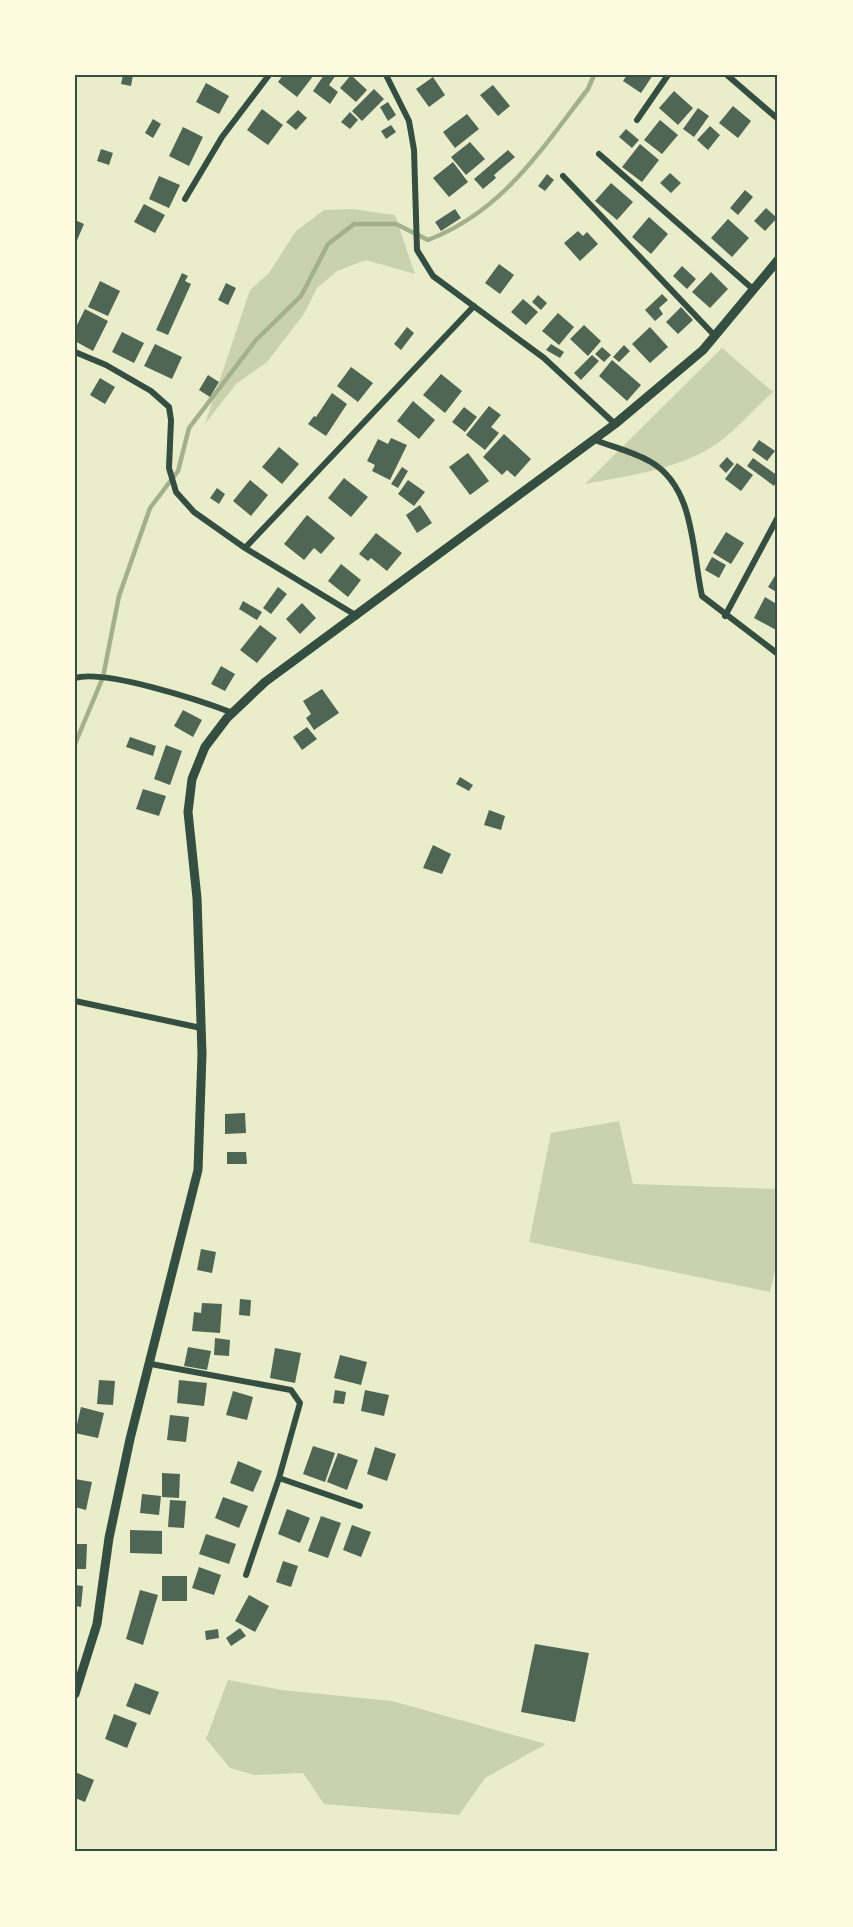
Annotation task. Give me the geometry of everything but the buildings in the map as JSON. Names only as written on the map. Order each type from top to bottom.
[{"type":"street","points":[[185,199],[222,137],[269,75]]},
{"type":"street","points":[[386,75],[409,121],[414,150],[417,249],[433,276],[543,358],[615,424]]},
{"type":"street","points":[[637,120],[668,75]]},
{"type":"street","points":[[727,75],[778,119]]},
{"type":"street","points":[[599,154],[754,290]]},
{"type":"street","points":[[563,176],[715,336]]},
{"type":"street","points":[[75,1694],[96,1624],[109,1538],[130,1439],[151,1364],[198,1170],[201,1121],[201,1028],[197,898],[188,812],[192,779],[205,747],[233,712],[265,682],[358,617],[595,440],[703,350],[778,260]]},
{"type":"street","points":[[245,548],[474,306]]},
{"type":"street","points":[[75,353],[106,365],[151,391],[169,407],[171,420],[169,468],[176,492],[194,512],[245,548],[358,617]]},
{"type":"street","points":[[595,440],[651,462],[673,480],[687,512],[702,596],[725,616],[778,654]]},
{"type":"street","points":[[725,616],[778,517]]},
{"type":"street","points":[[75,678],[89,677],[183,694],[233,712]]},
{"type":"street","points":[[75,1001],[201,1028]]},
{"type":"street","points":[[151,1364],[291,1390],[300,1403],[279,1478],[246,1575]]},
{"type":"street","points":[[279,1478],[360,1506]]},
{"type":"green space","points":[[353,209],[395,215],[415,274],[366,260],[337,271],[317,288],[304,314],[267,362],[236,384],[205,424],[250,290],[269,273],[296,231],[324,210]]},
{"type":"green space","points":[[722,348],[773,392],[722,440],[691,458],[639,474],[585,484]]},
{"type":"green space","points":[[619,1121],[633,1184],[778,1189],[778,1257],[770,1292],[529,1242],[551,1133]]},
{"type":"green space","points":[[228,1680],[282,1690],[392,1701],[546,1744],[485,1778],[459,1815],[324,1804],[303,1773],[254,1775],[230,1768],[206,1739]]},
{"type":"waterway","points":[[75,744],[103,677],[119,596],[150,508],[178,471],[189,428],[256,340],[301,296],[328,244],[354,224],[396,224],[428,240],[478,213],[499,196],[536,156],[588,89],[594,75]]}]
